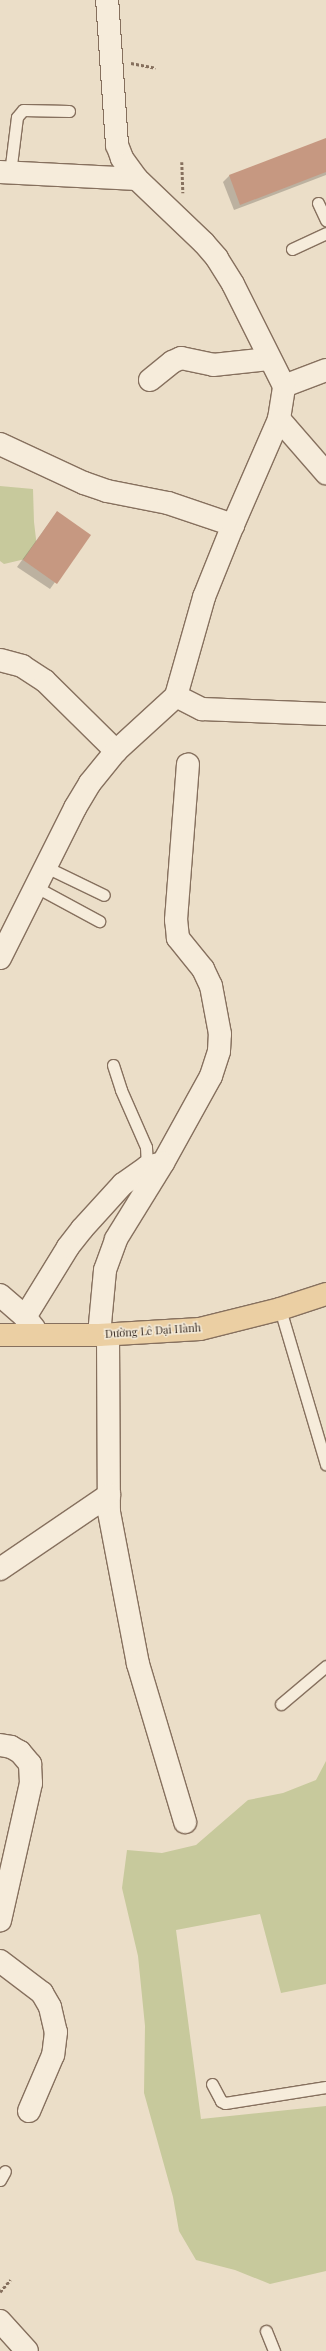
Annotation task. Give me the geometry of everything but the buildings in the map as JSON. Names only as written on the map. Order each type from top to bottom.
[{"type":"main road","name":"Đường Lê Đại Hành","points":[[0,1335],[104,1335],[200,1329],[280,1309],[326,1294]]},
{"type":"street","points":[[0,958],[75,808],[90,783],[116,751],[176,696],[196,619],[233,525],[280,419],[284,386],[269,359],[233,284],[216,258],[204,243],[138,179],[122,158],[117,145],[107,0]]},
{"type":"street","points":[[5,172],[138,179]]},
{"type":"street","points":[[150,380],[172,362],[181,358],[213,365],[269,359]]},
{"type":"street","points":[[284,386],[326,370]]},
{"type":"street","points":[[280,419],[326,473]]},
{"type":"street","points":[[0,444],[90,485],[107,491],[168,503],[233,525]]},
{"type":"street","points":[[0,660],[22,666],[45,682],[116,751]]},
{"type":"street","points":[[176,696],[202,709],[326,714]]},
{"type":"street","points":[[185,1822],[138,1664],[109,1512],[104,1335],[105,1270],[116,1239],[155,1165],[211,1076],[220,1046],[220,1034],[212,986],[203,970],[178,938],[176,920],[188,764]]},
{"type":"street","points":[[25,1317],[68,1247],[123,1184],[155,1165]]},
{"type":"street","points":[[0,1295],[25,1317],[39,1334]]},
{"type":"street","points":[[0,1569],[108,1495]]},
{"type":"street","points":[[0,1745],[11,1747],[20,1752],[30,1764],[31,1783],[0,1921]]},
{"type":"street","points":[[0,1961],[42,1993],[50,2008],[56,2032],[53,2055],[29,2111]]},
{"type":"street","points":[[0,2321],[27,2351]]},
{"type":"lane","points":[[5,172],[17,117],[23,110],[69,111]]},
{"type":"lane","points":[[318,203],[326,220]]},
{"type":"lane","points":[[292,249],[326,233]]},
{"type":"lane","points":[[46,867],[104,895]]},
{"type":"lane","points":[[36,887],[99,921]]},
{"type":"lane","points":[[113,1066],[121,1090],[155,1165]]},
{"type":"lane","points":[[280,1309],[326,1464]]},
{"type":"lane","points":[[281,1704],[326,1666]]},
{"type":"lane","points":[[212,2084],[221,2101],[225,2103],[326,2087]]},
{"type":"lane","points":[[266,2331],[274,2351]]},
{"type":"path","points":[[0,2292],[10,2280]]},
{"type":"green space","points":[[0,486],[33,489],[34,522],[38,556],[4,564],[0,561]]},
{"type":"green space","points":[[326,1761],[326,1984],[281,1993],[260,1914],[176,1930],[201,2119],[326,2106],[326,2271],[270,2284],[235,2270],[196,2260],[179,2231],[173,2197],[144,2093],[145,2026],[138,1956],[122,1888],[127,1850],[162,1853],[196,1845],[248,1800],[283,1793],[316,1780]]}]
